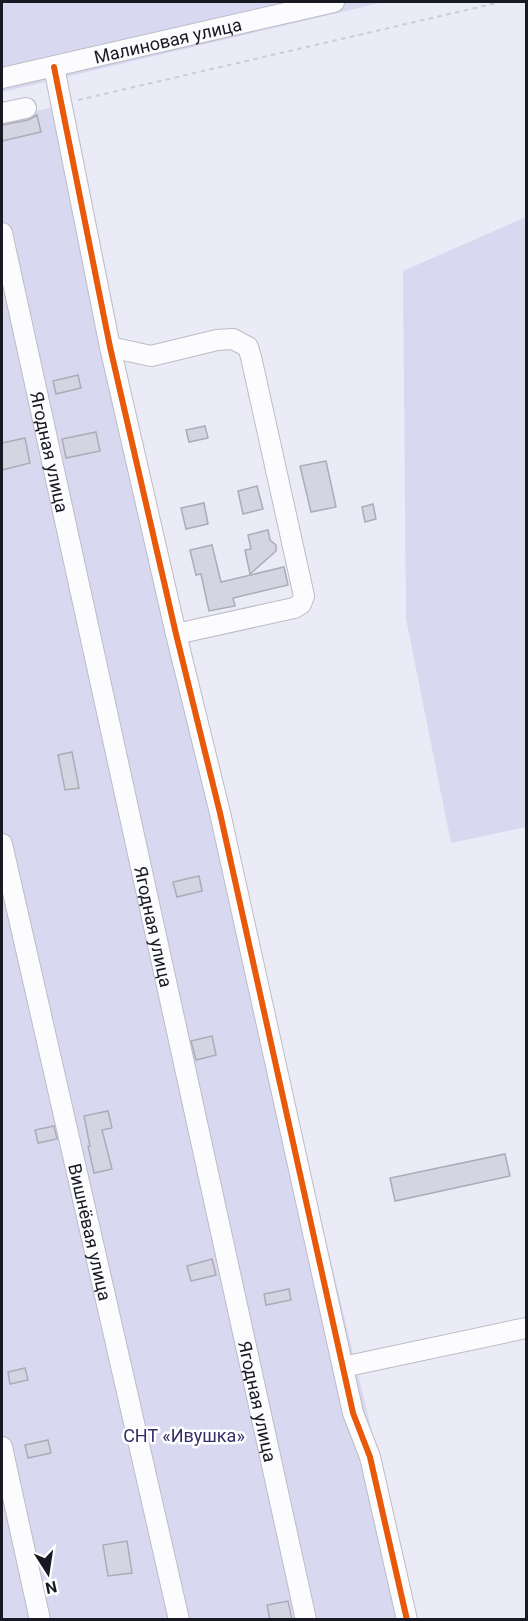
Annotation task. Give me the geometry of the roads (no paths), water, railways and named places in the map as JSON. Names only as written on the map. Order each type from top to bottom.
[{"type":"street","name":"Малиновая улица","points":[[2,78],[334,2]]},
{"type":"street","points":[[54,67],[110,347],[220,813],[353,1413],[370,1456],[407,1620]]},
{"type":"street","points":[[2,113],[26,108]]},
{"type":"street","name":"Ягодная улица","points":[[2,233],[306,1620]]},
{"type":"street","points":[[110,347],[151,356],[216,340],[233,339],[248,347],[251,357],[304,597],[301,604],[294,608],[176,634]]},
{"type":"street","name":"Вишнёвая улица","points":[[2,844],[179,1620]]},
{"type":"street","points":[[343,1367],[526,1329]]},
{"type":"street","points":[[2,1447],[40,1620]]},
{"type":"park label","name":"СНТ «Ивушка»","points":[[184,1435]]}]
